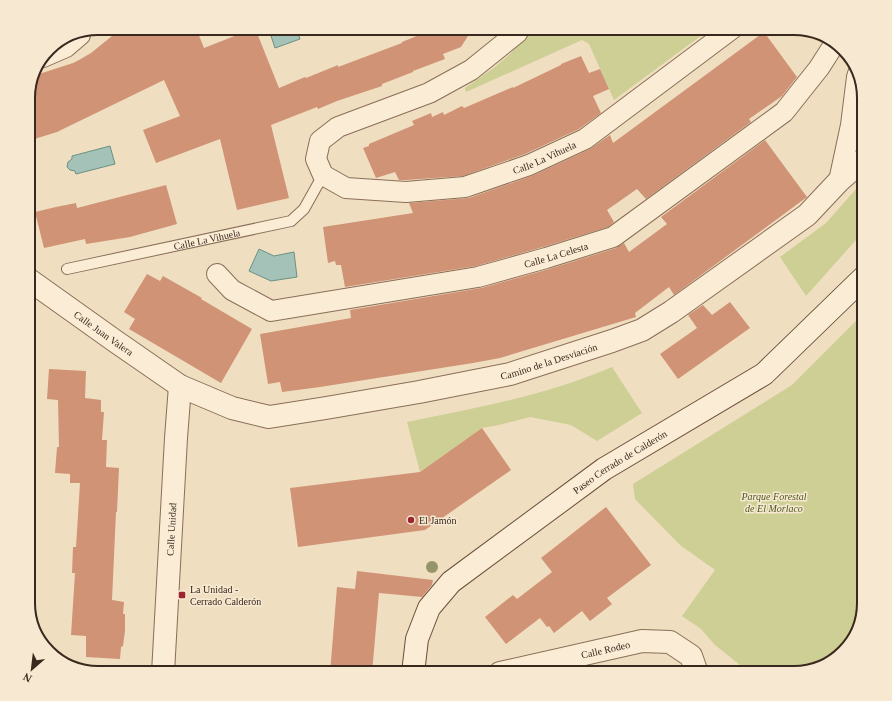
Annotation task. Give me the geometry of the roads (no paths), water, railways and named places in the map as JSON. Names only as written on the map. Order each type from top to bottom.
[{"type":"street","points":[[323,175],[316,159],[320,141],[338,127],[428,93],[472,70],[515,35]]},
{"type":"street","name":"Calle La Vihuela","points":[[323,175],[346,188],[406,192],[465,186],[529,165],[585,139],[724,35]]},
{"type":"street","name":"Calle La Celesta","points":[[217,274],[232,290],[271,311],[478,277],[613,237],[784,112],[819,68],[832,48]]},
{"type":"street","points":[[838,181],[851,125],[856,88]]},
{"type":"street","name":"Camino de la Desviación","points":[[180,386],[232,408],[269,417],[411,393],[515,373],[642,330],[671,312],[807,215],[838,181],[857,165]]},
{"type":"street","name":"Paseo Cerrado de Calderón","points":[[414,666],[417,640],[429,608],[451,582],[604,469],[764,374],[857,284]]},
{"type":"street","name":"Calle Juan Valera","points":[[35,285],[180,386]]},
{"type":"street","name":"Calle Unidad","points":[[163,666],[180,386]]},
{"type":"street","name":"Calle Rodeo","points":[[531,666],[642,641],[670,642],[691,656],[695,666]]},
{"type":"lane","name":"Calle La Vihuela","points":[[67,269],[291,221],[304,209],[323,175]]},
{"type":"water","points":[[299,35],[300,39],[275,48],[271,36]]},
{"type":"water","points":[[110,146],[115,164],[76,174],[75,171],[70,170],[67,167],[68,162],[72,159],[72,156]]},
{"type":"water","points":[[259,249],[274,256],[294,252],[297,277],[271,281],[249,271]]},
{"type":"place","name":"El Jamón","points":[[411,520]]},
{"type":"place","name":"La Unidad - Cerrado Calderón","points":[[182,595]]},
{"type":"park label","name":"Parque Forestal de El Morlaco","points":[[774,502]]}]
